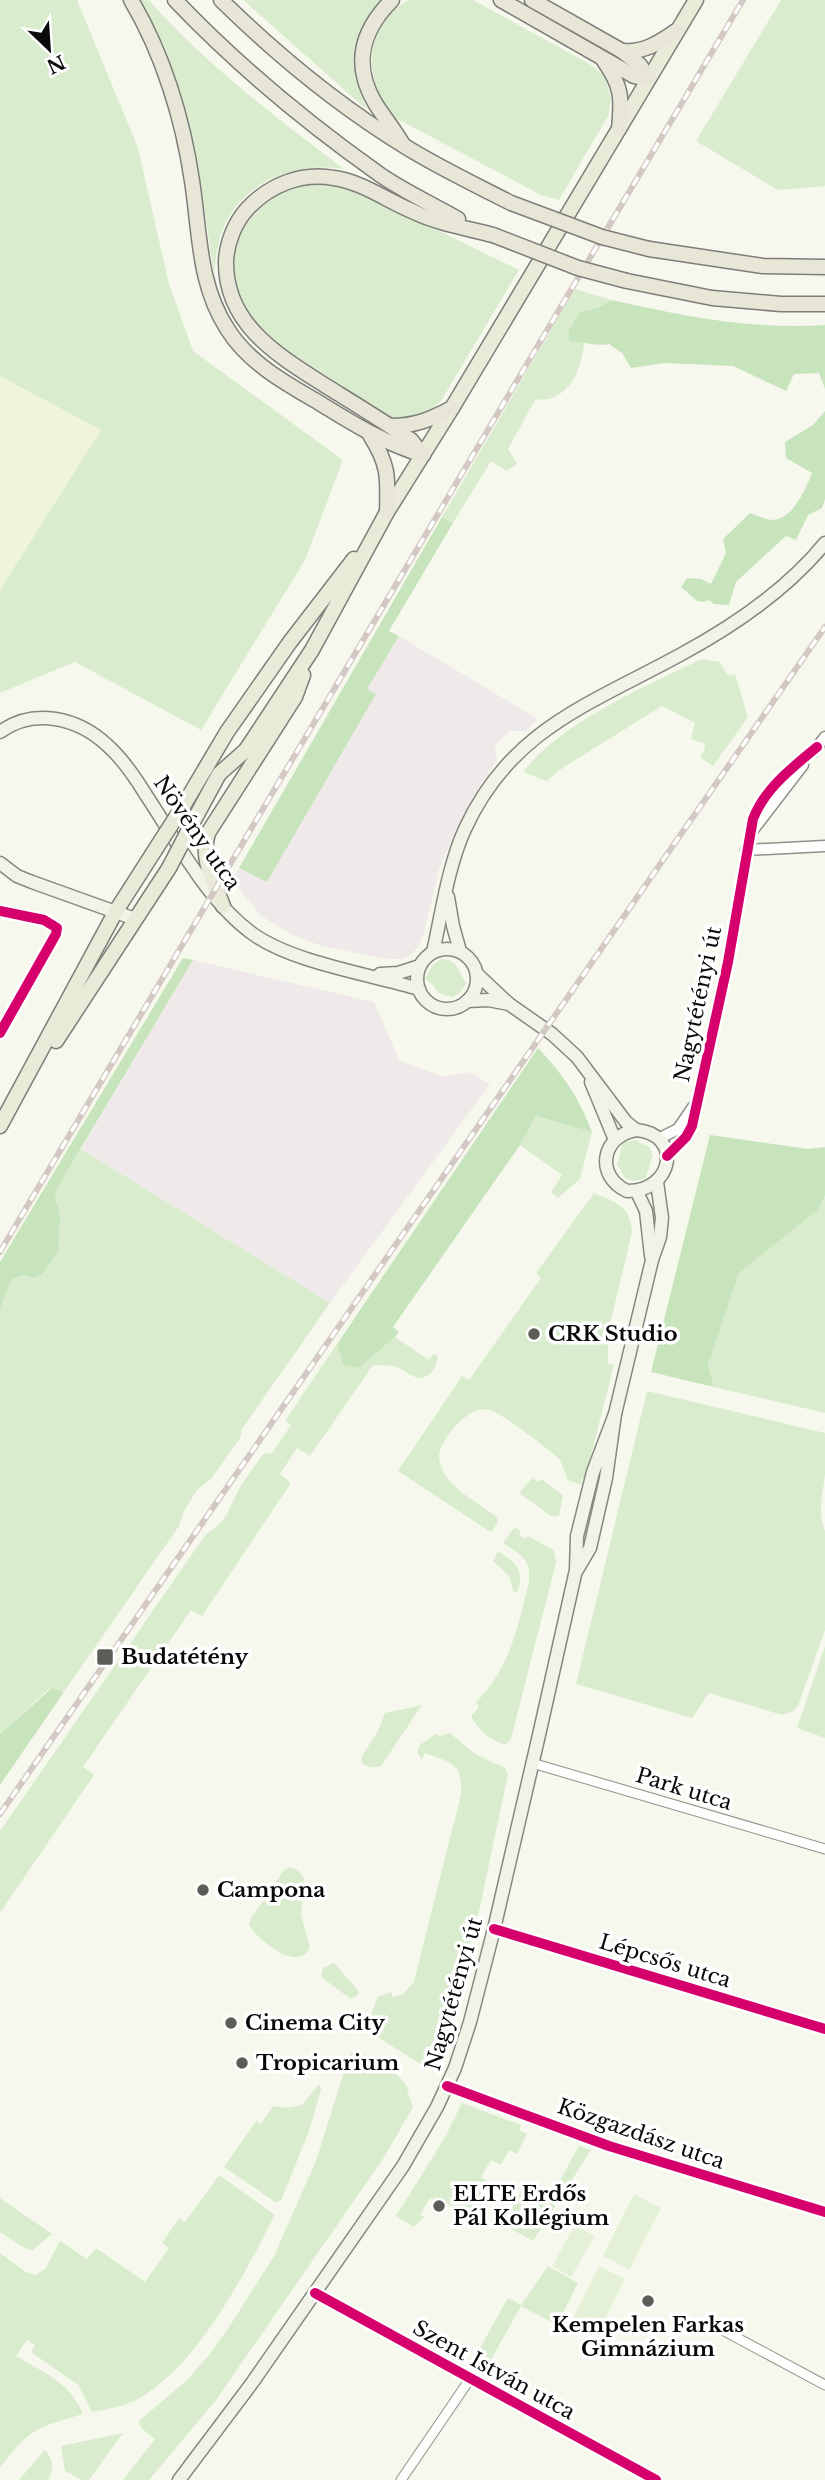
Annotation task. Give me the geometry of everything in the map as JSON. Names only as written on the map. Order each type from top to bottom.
[{"type":"highway","points":[[131,0],[154,46],[184,137],[203,266],[217,311],[243,349],[261,365],[369,433],[394,446],[423,455]]},
{"type":"highway","points":[[175,0],[272,90],[381,175],[461,221],[578,268],[627,281],[712,298],[780,304],[825,304]]},
{"type":"highway","points":[[221,0],[291,64],[341,104],[405,147],[511,203],[579,229],[649,249],[763,266],[825,267]]},
{"type":"highway","points":[[392,0],[372,23],[362,60],[367,87],[405,147]]},
{"type":"highway","points":[[501,0],[634,76],[648,79]]},
{"type":"highway","points":[[533,0],[622,51],[640,65],[648,79]]},
{"type":"highway","points":[[622,51],[635,52],[648,48],[676,32]]},
{"type":"highway","points":[[601,57],[620,88],[619,128]]},
{"type":"highway","points":[[423,455],[411,440],[282,358],[261,341],[245,324],[228,288],[226,252],[233,230],[259,196],[289,181],[307,177],[334,178],[354,184],[414,212],[493,235]]},
{"type":"highway","points":[[391,426],[414,425],[452,408]]},
{"type":"highway","points":[[369,433],[382,454],[386,467],[384,518]]},
{"type":"main road","points":[[0,1127],[169,868],[219,774],[246,750],[312,650],[384,518],[696,0]]},
{"type":"main road","points":[[0,1127],[116,911],[227,732],[290,642],[384,518]]},
{"type":"main road","points":[[433,952],[454,857],[464,830],[490,785],[517,753],[562,717],[679,656],[734,623],[797,573],[825,543]]},
{"type":"main road","points":[[223,906],[206,863],[204,851],[208,833],[295,697],[312,650]]},
{"type":"main road","name":"Növény utca","points":[[0,732],[34,718],[60,719],[78,726],[106,744],[131,772],[198,874],[223,906],[252,933],[283,950],[419,989],[428,1001],[442,1008],[459,1006],[467,1001],[488,1000],[509,1004]]},
{"type":"main road","points":[[0,863],[32,882],[135,919]]},
{"type":"main road","points":[[419,989],[420,965],[433,952],[442,949],[460,951],[447,892]]},
{"type":"main road","name":"Növény utca","points":[[460,951],[474,965],[477,974],[509,1004],[552,1034],[577,1057],[626,1122],[636,1130]]},
{"type":"main road","name":"Növény utca","points":[[371,975],[398,973],[420,965]]},
{"type":"main road","points":[[467,1001],[477,984],[477,974]]},
{"type":"main road","name":"Növény utca","points":[[587,1072],[615,1140]]},
{"type":"main road","points":[[657,1182],[648,1189],[637,1192],[618,1187],[607,1174],[607,1154],[615,1140],[628,1131],[636,1130],[650,1132],[660,1138],[667,1156]]},
{"type":"main road","name":"Nagytétényi út","points":[[179,2480],[252,2383],[403,2165],[447,2086],[470,2022],[494,1929],[576,1570],[577,1536],[593,1472],[615,1414],[660,1237],[662,1218],[657,1182],[665,1169],[667,1156]]},
{"type":"main road","name":"Nagytétényi út","points":[[637,1192],[646,1211],[652,1260]]},
{"type":"street","name":"Nagytétényi út","points":[[667,1156],[686,1137],[692,1126],[730,953],[746,850],[758,806],[825,737]]},
{"type":"street","points":[[746,850],[825,846]]},
{"type":"street","points":[[0,911],[44,920],[57,928],[0,1033]]},
{"type":"street","name":"Nagytétényi út","points":[[660,1138],[678,1129],[698,1099]]},
{"type":"street","name":"Park utca","points":[[532,1763],[825,1849]]},
{"type":"street","name":"Lépcsős utca","points":[[494,1929],[825,2029]]},
{"type":"street","name":"Közgazdász utca","points":[[447,2086],[609,2146],[825,2212]]},
{"type":"street","name":"Szent István utca","points":[[315,2292],[656,2480]]},
{"type":"street","points":[[715,2326],[825,2385]]},
{"type":"street","points":[[401,2480],[470,2379]]},
{"type":"shaded area","points":[[399,636],[538,719],[526,731],[510,731],[495,745],[497,760],[472,798],[440,866],[418,947],[410,956],[386,959],[322,946],[294,936],[261,916],[232,880],[239,868],[267,881],[375,694],[366,690]]},
{"type":"shaded area","points":[[193,960],[374,1002],[399,1060],[443,1077],[469,1072],[490,1084],[330,1303],[81,1149]]},
{"type":"green space","points":[[0,0],[77,0],[138,148],[169,284],[193,351],[343,460],[305,560],[201,730],[75,662],[0,693],[0,590],[101,430],[0,376]]},
{"type":"green space","points":[[139,0],[149,0],[218,68],[267,110],[344,169],[289,172],[256,188],[242,199],[222,231],[214,274],[198,166],[185,115]]},
{"type":"green space","points":[[243,0],[383,0],[366,22],[357,41],[353,60],[367,110]]},
{"type":"green space","points":[[408,0],[473,0],[588,63],[605,76],[611,99],[608,116],[559,200],[541,195],[389,117],[376,84],[372,53],[382,24]]},
{"type":"green space","points":[[781,0],[825,0],[825,186],[778,190],[696,141]]},
{"type":"green space","points":[[338,184],[362,193],[519,270],[441,401],[429,411],[412,419],[390,417],[276,343],[255,324],[241,301],[234,277],[234,245],[247,222],[268,200],[296,185]]},
{"type":"green space","points":[[575,289],[612,300],[598,308],[581,311],[569,341],[584,341],[580,366],[572,382],[552,398],[535,400],[508,449],[517,464],[507,471],[491,461],[453,523],[442,517]]},
{"type":"green space","points":[[612,300],[744,324],[825,325],[825,389],[819,373],[794,374],[786,391],[733,366],[665,363],[631,368],[622,353],[609,344],[569,341],[569,330],[581,311],[598,308]]},
{"type":"green space","points":[[0,376],[102,430],[0,590]]},
{"type":"green space","points":[[825,411],[825,499],[822,508],[808,515],[796,540],[786,536],[736,582],[729,605],[714,604],[709,600],[697,601],[681,587],[687,578],[701,579],[711,584],[726,553],[723,539],[750,513],[770,520],[780,519],[798,502],[812,473],[786,458],[785,442],[813,425]]},
{"type":"green space","points":[[442,517],[453,523],[389,631],[399,636],[367,689],[376,694],[267,882],[239,868]]},
{"type":"green space","points":[[702,659],[720,662],[728,676],[735,674],[748,717],[713,766],[700,757],[705,744],[691,739],[695,723],[662,706],[558,771],[547,781],[523,772],[539,754],[581,722],[631,693]]},
{"type":"green space","points":[[183,958],[193,960],[59,1185],[55,1196],[60,1214],[58,1252],[42,1274],[35,1278],[22,1275],[12,1279],[0,1309],[0,1262]]},
{"type":"green space","points":[[441,959],[451,961],[467,983],[459,994],[452,997],[438,993],[425,979],[432,966]]},
{"type":"green space","points":[[538,1048],[569,1087],[592,1132],[536,1116],[520,1145],[393,1327],[399,1332],[359,1368],[343,1365],[337,1344]]},
{"type":"green space","points":[[536,1116],[592,1132],[580,1179],[558,1198],[551,1192],[562,1175],[520,1145]]},
{"type":"green space","points":[[710,1135],[808,1149],[825,1147],[825,1195],[818,1210],[739,1273],[708,1365],[714,1387],[651,1372]]},
{"type":"green space","points":[[635,1140],[649,1147],[653,1155],[645,1179],[633,1181],[625,1178],[617,1164],[623,1142]]},
{"type":"green space","points":[[81,1149],[330,1303],[242,1429],[240,1438],[211,1479],[198,1489],[185,1509],[179,1526],[64,1692],[49,1689],[0,1734],[0,1309],[12,1279],[22,1275],[35,1278],[42,1274],[58,1252],[58,1205],[55,1196]]},
{"type":"green space","points":[[594,1193],[625,1210],[632,1232],[608,1333],[608,1364],[614,1365],[585,1479],[582,1478],[581,1485],[568,1480],[560,1460],[555,1455],[495,1412],[472,1412],[450,1433],[439,1459],[444,1473],[454,1486],[497,1517],[498,1522],[493,1530],[489,1531],[398,1471],[462,1376],[469,1380],[541,1278],[536,1273]]},
{"type":"green space","points":[[825,1195],[825,1413],[714,1387],[708,1365],[739,1273],[818,1210]]},
{"type":"green space","points":[[395,1337],[429,1360],[434,1354],[438,1357],[433,1371],[421,1378],[387,1365],[373,1365],[310,1456],[297,1448],[280,1474],[291,1483],[202,1616],[191,1610],[83,1767],[94,1775],[0,1913],[0,1831],[206,1534],[223,1520],[241,1486],[263,1454],[272,1453],[291,1425],[285,1421],[337,1344],[343,1365],[359,1368]]},
{"type":"green space","points":[[647,1391],[825,1433],[825,1474],[821,1509],[825,1531],[825,1630],[794,1711],[782,1715],[709,1693],[692,1718],[576,1684]]},
{"type":"green space","points":[[535,1475],[533,1478],[538,1482],[541,1479],[563,1495],[559,1516],[551,1516],[519,1493]]},
{"type":"green space","points":[[516,1528],[521,1531],[519,1535],[525,1539],[528,1536],[554,1550],[556,1562],[511,1739],[505,1745],[485,1734],[471,1716],[479,1707],[476,1702],[494,1680],[508,1655],[528,1588],[529,1573],[525,1560],[503,1543]]},
{"type":"green space","points":[[498,1551],[518,1568],[520,1586],[517,1593],[513,1591],[509,1576],[493,1561]]},
{"type":"green space","points":[[825,1646],[825,1738],[797,1728]]},
{"type":"green space","points":[[52,1688],[64,1692],[0,1785],[0,1734]]},
{"type":"green space","points":[[422,1705],[381,1766],[370,1767],[361,1762],[385,1713]]},
{"type":"green space","points":[[437,1733],[439,1736],[450,1733],[475,1754],[505,1768],[508,1774],[480,1907],[456,1993],[453,1993],[442,2024],[444,2029],[436,2050],[431,2059],[422,2065],[373,2034],[369,2029],[372,2020],[369,2018],[378,1997],[391,1992],[393,1997],[403,1994],[414,1982],[461,1795],[460,1776],[454,1766],[425,1753],[422,1760],[417,1752],[420,1745]]},
{"type":"green space","points":[[290,1867],[299,1871],[304,1878],[301,1915],[310,1947],[305,1954],[297,1957],[288,1956],[269,1946],[249,1925],[284,1870]]},
{"type":"green space","points":[[334,1963],[359,1994],[351,1999],[321,1977],[323,1968]]},
{"type":"green space","points":[[358,2051],[386,2067],[405,2083],[413,2107],[385,2156],[216,2400],[149,2480],[123,2480],[155,2439],[141,2428],[139,2421],[186,2381],[209,2355],[274,2256],[316,2161],[349,2056]]},
{"type":"green space","points":[[318,2085],[321,2090],[309,2131],[281,2201],[275,2202],[224,2167],[256,2121],[261,2124],[273,2106],[286,2108],[302,2105]]},
{"type":"green space","points":[[462,2103],[521,2125],[519,2130],[527,2134],[517,2154],[509,2150],[501,2165],[491,2160],[481,2177],[498,2187],[478,2223],[435,2197],[430,2198],[420,2215],[424,2217],[414,2227],[396,2216],[444,2139]]},
{"type":"green space","points":[[579,2146],[591,2150],[533,2241],[493,2222],[499,2212],[507,2216],[527,2180],[553,2193]]},
{"type":"green space","points":[[219,2175],[275,2215],[235,2289],[202,2339],[164,2381],[143,2396],[124,2405],[92,2412],[78,2385],[31,2352],[35,2345],[27,2340],[16,2356],[63,2386],[78,2403],[83,2414],[44,2427],[27,2437],[0,2468],[0,2253],[26,2272],[35,2275],[45,2269],[60,2241],[87,2259],[96,2248],[145,2282],[169,2248],[162,2243],[179,2218],[185,2222]]},
{"type":"green space","points":[[634,2194],[661,2208],[629,2270],[603,2256]]},
{"type":"green space","points":[[0,2198],[52,2234],[33,2250],[26,2249],[0,2232]]},
{"type":"green space","points":[[575,2225],[595,2236],[571,2277],[552,2266]]},
{"type":"green space","points":[[548,2266],[578,2283],[557,2325],[521,2306],[484,2372],[471,2364],[508,2298],[521,2305]]},
{"type":"green space","points":[[599,2266],[625,2279],[598,2333],[572,2320]]},
{"type":"green space","points":[[123,2433],[89,2480],[82,2480],[65,2471],[61,2446]]},
{"type":"green space","points":[[45,2450],[52,2464],[48,2480],[19,2480]]},
{"type":"railway","points":[[0,1252],[743,0]]},
{"type":"railway","points":[[0,1814],[825,627]]},
{"type":"cycle path","points":[[667,1156],[686,1137],[692,1126],[728,962],[753,819],[772,788],[817,747]]},
{"type":"cycle path","points":[[0,911],[44,920],[57,928],[0,1033]]},
{"type":"cycle path","points":[[494,1929],[825,2029]]},
{"type":"cycle path","points":[[447,2086],[609,2146],[825,2212]]},
{"type":"cycle path","points":[[315,2293],[656,2480]]},
{"type":"place","name":"CRK Studio","points":[[534,1334]]},
{"type":"place","name":"Budatétény","points":[[105,1657]]},
{"type":"place","name":"Campona","points":[[203,1890]]},
{"type":"place","name":"Cinema City","points":[[231,2023]]},
{"type":"place","name":"Tropicarium","points":[[242,2063]]},
{"type":"place","name":"ELTE Erdős Pál Kollégium","points":[[439,2206]]},
{"type":"place","name":"Kempelen Farkas Gimnázium","points":[[648,2301]]}]
